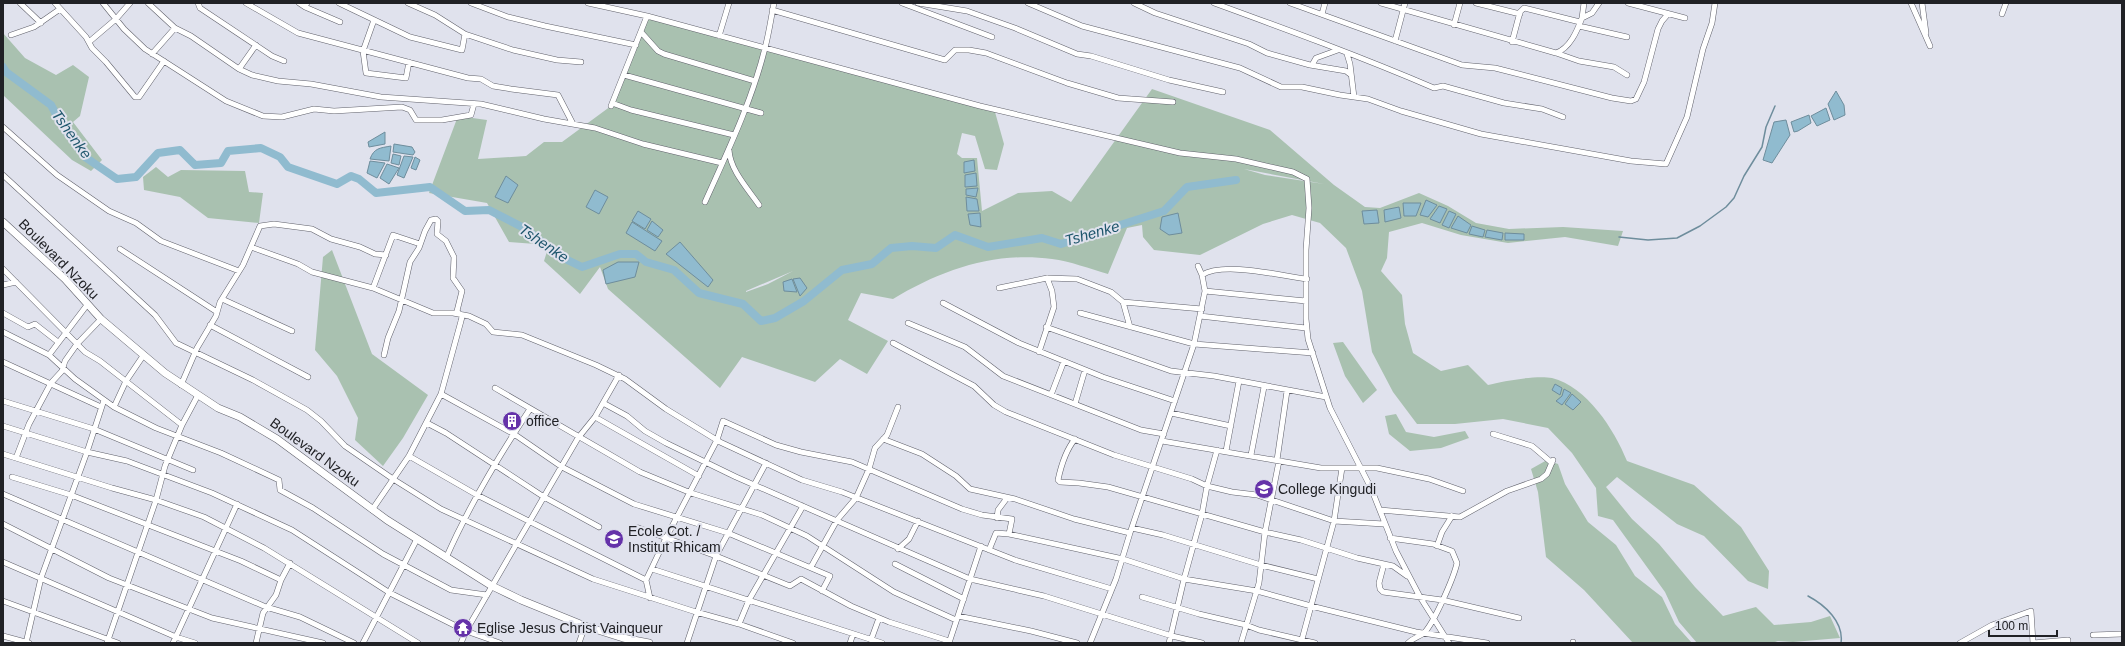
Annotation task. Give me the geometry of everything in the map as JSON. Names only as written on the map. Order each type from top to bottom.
[{"type":"street","points":[[20,3],[41,23]]},
{"type":"street","points":[[55,3],[136,98],[139,97],[164,61]]},
{"type":"street","points":[[103,3],[135,41],[152,54],[226,101],[268,118],[282,117],[314,109],[334,111],[402,108],[410,110],[416,120],[436,121],[471,115],[474,104]]},
{"type":"street","points":[[89,42],[116,19],[130,3]]},
{"type":"street","points":[[148,3],[175,28],[191,36],[238,70],[252,75],[278,81],[311,84],[381,97],[474,104],[595,128],[643,144],[722,164]]},
{"type":"street","points":[[198,3],[200,8],[272,56],[284,61]]},
{"type":"street","points":[[246,3],[289,30],[363,51],[481,80],[499,87],[558,95],[573,124]]},
{"type":"street","points":[[299,3],[340,22]]},
{"type":"street","points":[[339,3],[410,37],[456,50],[462,50],[465,34]]},
{"type":"street","points":[[408,3],[435,15],[465,34],[513,50],[557,60],[581,62]]},
{"type":"street","points":[[471,3],[508,17],[636,45]]},
{"type":"street","points":[[588,3],[647,16],[980,106],[1180,153],[1236,159],[1292,172],[1307,179],[1306,328],[1326,397],[1338,425],[1380,510],[1390,538],[1420,597],[1449,643]]},
{"type":"street","points":[[719,36],[729,3]]},
{"type":"street","points":[[705,202],[734,135],[755,81],[765,49],[774,3]]},
{"type":"street","points":[[904,4],[917,3],[967,11],[1015,28],[1077,54],[1091,56],[1169,80],[1223,92]]},
{"type":"street","points":[[1028,3],[1082,26],[1240,68],[1281,86],[1302,87],[1368,99],[1401,111],[1481,134],[1631,161],[1666,164],[1687,117],[1703,49],[1712,23],[1715,3]]},
{"type":"street","points":[[1134,3],[1155,13],[1249,44],[1267,53],[1312,65],[1346,71],[1350,74]]},
{"type":"street","points":[[1214,3],[1245,16],[1309,37],[1347,54],[1434,88],[1443,86],[1504,102],[1542,109],[1563,117]]},
{"type":"street","points":[[1290,3],[1468,66],[1495,68],[1588,93],[1631,101],[1636,99],[1642,86],[1658,29],[1668,14]]},
{"type":"street","points":[[1322,14],[1325,3]]},
{"type":"street","points":[[1381,3],[1403,11],[1556,53],[1579,61],[1614,67],[1627,75]]},
{"type":"street","points":[[1395,41],[1405,3]]},
{"type":"street","points":[[1454,25],[1460,3]]},
{"type":"street","points":[[1476,3],[1520,14]]},
{"type":"street","points":[[1556,53],[1561,51],[1570,42],[1580,22],[1584,3]]},
{"type":"street","points":[[1580,22],[1592,13],[1599,3]]},
{"type":"street","points":[[1628,3],[1685,18]]},
{"type":"street","points":[[1911,3],[1930,46]]},
{"type":"street","points":[[1922,3],[1926,36]]},
{"type":"street","points":[[2002,14],[2006,3]]},
{"type":"street","points":[[904,4],[992,36]]},
{"type":"street","points":[[1512,42],[1522,9],[1527,8],[1580,22],[1627,37]]},
{"type":"street","points":[[11,35],[41,23],[60,9]]},
{"type":"street","points":[[772,10],[945,60],[955,50],[969,50],[986,53],[1066,83],[1118,98],[1173,102]]},
{"type":"street","points":[[647,16],[612,104],[734,135]]},
{"type":"street","points":[[374,20],[363,51],[366,72],[368,74],[406,78],[409,62]]},
{"type":"street","points":[[152,54],[175,28]]},
{"type":"street","points":[[641,32],[658,50],[664,54],[755,81]]},
{"type":"street","points":[[238,70],[256,45]]},
{"type":"street","points":[[1312,65],[1316,58],[1338,50]]},
{"type":"street","points":[[1347,54],[1350,64],[1350,74],[1354,97]]},
{"type":"street","points":[[624,75],[761,113]]},
{"type":"street","points":[[3,127],[57,175],[109,211],[136,223],[161,241],[239,271]]},
{"type":"street","points":[[728,149],[730,160],[734,168],[759,205]]},
{"type":"street","points":[[3,175],[155,314],[176,343],[195,354],[253,380],[307,410],[321,421],[345,446],[393,479],[441,509],[593,579],[650,598],[739,624],[793,643]]},
{"type":"street","points":[[372,510],[409,456],[441,394],[461,321],[460,314],[457,311],[462,295],[453,278],[454,257],[446,241],[438,234],[437,219],[431,220],[410,262],[397,316],[385,345],[384,355]]},
{"type":"street","name":"Boulevard Nzoku","points":[[3,222],[65,280],[101,319],[143,356],[181,385],[218,408],[240,417],[277,439],[372,510],[492,586],[521,600],[585,626],[623,638],[649,643]]},
{"type":"street","points":[[181,385],[222,299],[239,271],[260,226],[274,224],[312,229],[331,239],[360,247],[375,254],[386,255]]},
{"type":"street","points":[[373,288],[393,235],[420,244]]},
{"type":"street","points":[[251,247],[298,264],[312,272],[373,288],[434,313],[460,314],[486,324],[493,332],[522,335],[562,350],[619,375],[666,409],[717,440],[802,480],[842,492],[1034,567],[1112,589]]},
{"type":"street","points":[[120,249],[217,312]]},
{"type":"street","points":[[1090,643],[1123,559],[1175,401],[1183,372],[1194,344],[1205,292],[1202,275],[1198,266]]},
{"type":"street","points":[[3,269],[76,344],[182,425]]},
{"type":"street","points":[[1202,275],[1217,269],[1244,270],[1307,279]]},
{"type":"street","points":[[998,288],[1048,278],[1077,279],[1111,292],[1123,302],[1130,327]]},
{"type":"street","points":[[1039,352],[1046,327],[1054,307],[1052,291],[1048,278]]},
{"type":"street","points":[[3,285],[16,282]]},
{"type":"street","points":[[1205,292],[1306,301]]},
{"type":"street","points":[[222,299],[292,330]]},
{"type":"street","points":[[1123,302],[1202,309]]},
{"type":"street","points":[[943,303],[1039,352],[1085,370],[1175,401]]},
{"type":"street","points":[[49,355],[87,305]]},
{"type":"street","points":[[3,313],[28,327],[35,324],[58,342]]},
{"type":"street","points":[[1080,313],[1194,344],[1313,353]]},
{"type":"street","points":[[1200,316],[1306,328]]},
{"type":"street","points":[[16,458],[24,434],[51,383],[63,369],[67,358],[76,344],[101,319]]},
{"type":"street","points":[[908,323],[965,348],[1003,376],[1141,430],[1164,434]]},
{"type":"street","points":[[210,325],[308,377]]},
{"type":"street","points":[[1046,327],[1171,371],[1239,381],[1264,387],[1326,397]]},
{"type":"street","points":[[3,332],[49,355],[63,369],[114,407],[150,425],[221,453],[279,480],[280,490],[313,508],[379,551],[451,590],[487,595]]},
{"type":"street","points":[[893,343],[974,386],[994,405],[1006,412],[1153,468],[1192,479],[1207,486],[1232,492],[1257,495],[1334,521],[1384,524]]},
{"type":"street","points":[[114,407],[126,381],[143,356]]},
{"type":"street","points":[[1051,395],[1064,361]]},
{"type":"street","points":[[3,362],[101,407]]},
{"type":"street","points":[[1074,404],[1085,370]]},
{"type":"street","points":[[462,643],[466,631],[578,438],[595,417],[619,375]]},
{"type":"street","points":[[1226,451],[1239,381]]},
{"type":"street","points":[[1251,455],[1264,387]]},
{"type":"street","points":[[495,388],[578,438],[640,472],[691,493],[742,508],[790,528],[822,545],[894,592],[957,618],[1010,626],[1077,643]]},
{"type":"street","points":[[1242,643],[1257,591],[1262,565],[1265,532],[1272,501],[1287,391]]},
{"type":"street","points":[[441,394],[514,434],[562,467],[634,504],[728,533],[830,576],[822,591]]},
{"type":"street","points":[[108,641],[156,500],[163,474],[182,425],[198,395]]},
{"type":"street","points":[[3,636],[27,643],[35,612],[41,578],[87,452],[104,400]]},
{"type":"street","points":[[3,401],[94,429],[193,470]]},
{"type":"street","points":[[603,403],[627,416],[645,431],[755,486],[837,520],[898,549],[970,579],[1044,596],[1172,636],[1202,643]]},
{"type":"street","points":[[811,568],[822,545],[837,520],[856,498],[869,469],[875,448],[887,435],[898,407]]},
{"type":"street","points":[[446,558],[463,520],[477,495],[530,409]]},
{"type":"street","points":[[1171,413],[1231,426]]},
{"type":"street","points":[[595,417],[699,476]]},
{"type":"street","points":[[650,598],[646,580],[676,517],[691,493],[717,440],[723,421],[776,445],[801,452],[852,462],[962,509],[997,518],[1013,520],[1009,534]]},
{"type":"street","points":[[427,423],[496,465],[544,497],[599,527]]},
{"type":"street","points":[[3,426],[24,434],[87,452],[127,461],[237,504],[292,530],[390,593],[466,631],[500,643]]},
{"type":"street","points":[[1380,510],[1460,518],[1507,491],[1537,481],[1547,474],[1553,462],[1532,446],[1493,434]]},
{"type":"street","points":[[883,439],[922,454],[956,476],[970,489],[1007,498],[1074,519],[1131,531],[1146,530],[1262,565],[1318,578]]},
{"type":"street","points":[[1075,439],[1068,450],[1060,472],[1058,481],[1060,482],[1093,484],[1265,532],[1326,547],[1357,558],[1394,566],[1410,578]]},
{"type":"street","points":[[1162,441],[1321,468],[1377,468],[1429,479],[1463,491]]},
{"type":"street","points":[[1169,643],[1179,607],[1184,579],[1202,514],[1207,486],[1218,450]]},
{"type":"street","points":[[3,454],[156,500],[197,514],[226,527],[290,564],[418,643]]},
{"type":"street","points":[[409,456],[477,495],[646,580]]},
{"type":"street","points":[[687,643],[696,612],[716,556],[755,486],[766,463]]},
{"type":"street","points":[[1301,642],[1334,521],[1342,468]]},
{"type":"street","points":[[12,477],[71,495],[214,552],[256,567],[281,580]]},
{"type":"street","points":[[3,494],[266,607],[300,616],[354,643]]},
{"type":"street","points":[[997,518],[999,507],[1007,498]]},
{"type":"street","points":[[173,643],[201,579],[237,504]]},
{"type":"street","points":[[739,624],[749,600],[775,552],[803,506]]},
{"type":"street","points":[[1437,546],[1442,532],[1452,516]]},
{"type":"street","points":[[898,549],[909,539],[918,521]]},
{"type":"street","points":[[3,524],[52,550],[127,585],[188,609],[215,619],[323,643]]},
{"type":"street","points":[[636,527],[716,556],[790,586],[801,579],[840,601],[879,618],[949,642],[981,546]]},
{"type":"street","points":[[989,550],[996,533],[1009,534],[1123,559],[1184,579],[1257,591],[1311,606],[1424,633],[1487,643]]},
{"type":"street","points":[[363,643],[417,538]]},
{"type":"street","points":[[1390,538],[1437,546],[1452,551],[1457,563],[1442,600],[1424,633],[1408,643]]},
{"type":"street","points":[[3,562],[176,637],[195,643]]},
{"type":"street","points":[[256,643],[266,607],[276,595],[281,580],[290,564]]},
{"type":"street","points":[[895,564],[964,599]]},
{"type":"street","points":[[1384,564],[1379,584],[1380,590],[1383,592],[1442,600],[1520,618]]},
{"type":"street","points":[[652,569],[882,643]]},
{"type":"street","points":[[1142,597],[1246,625],[1301,642],[1315,643]]},
{"type":"street","points":[[3,601],[108,641],[118,643]]},
{"type":"street","points":[[1960,643],[1992,625],[2031,611],[2033,643],[2068,640],[2068,643]]},
{"type":"street","points":[[871,640],[879,618]]},
{"type":"street","points":[[579,643],[585,626]]},
{"type":"street","points":[[850,643],[853,634]]},
{"type":"street","points":[[2092,635],[2122,634]]},
{"type":"street","points":[[1443,643],[1445,636]]},
{"type":"green space","points":[[647,16],[980,106],[995,112],[1004,144],[997,170],[985,169],[975,136],[962,133],[957,154],[962,158],[977,158],[982,211],[1018,193],[1052,191],[1071,202],[1152,89],[1270,130],[1334,185],[1365,207],[1380,208],[1419,193],[1448,206],[1476,223],[1509,229],[1563,227],[1623,231],[1618,246],[1565,237],[1508,243],[1461,235],[1422,223],[1389,232],[1387,258],[1381,271],[1402,295],[1405,324],[1413,353],[1441,371],[1468,365],[1488,385],[1511,380],[1538,377],[1552,378],[1565,383],[1577,390],[1598,411],[1615,436],[1627,461],[1694,485],[1741,527],[1769,571],[1768,589],[1748,581],[1704,536],[1677,524],[1617,477],[1606,487],[1632,519],[1659,544],[1695,587],[1723,616],[1756,607],[1774,625],[1811,622],[1830,616],[1840,638],[1793,642],[1778,641],[1772,643],[1697,643],[1679,622],[1665,592],[1613,520],[1598,516],[1596,488],[1572,453],[1548,428],[1503,419],[1455,424],[1417,424],[1393,392],[1372,352],[1362,291],[1346,248],[1320,223],[1292,215],[1263,224],[1200,255],[1154,250],[1143,237],[1142,225],[1127,228],[1108,274],[1059,260],[1031,257],[1010,258],[989,260],[949,271],[930,279],[893,299],[861,293],[848,320],[888,341],[867,374],[840,359],[815,382],[742,357],[720,388],[608,289],[600,267],[580,294],[544,261],[549,245],[509,242],[487,203],[429,193],[458,116],[487,120],[478,159],[526,156],[544,142],[562,142],[611,106]],"holes":[[[1244,169],[1324,184],[1265,175]],[[793,271],[768,284],[746,292],[746,291]]]},
{"type":"green space","points":[[3,33],[25,58],[56,75],[73,65],[89,77],[80,116],[73,122],[102,160],[91,171],[72,160],[3,95]]},
{"type":"green space","points":[[156,167],[168,177],[181,170],[245,171],[249,192],[263,193],[259,223],[208,218],[180,197],[144,190],[143,177]]},
{"type":"green space","points":[[332,250],[372,354],[428,395],[403,438],[383,466],[355,440],[358,418],[337,376],[315,350],[323,257]]},
{"type":"green space","points":[[1343,342],[1377,390],[1363,403],[1345,376],[1333,343]]},
{"type":"green space","points":[[1396,414],[1406,432],[1434,437],[1465,431],[1469,438],[1441,448],[1410,451],[1389,434],[1385,416]]},
{"type":"green space","points":[[1547,460],[1558,464],[1565,484],[1588,522],[1616,545],[1635,576],[1662,597],[1675,624],[1692,643],[1633,643],[1584,590],[1546,557],[1538,492],[1531,469]]},
{"type":"water","points":[[1836,91],[1844,105],[1845,115],[1834,120],[1828,104]]},
{"type":"water","points":[[1826,108],[1830,120],[1817,126],[1811,116]]},
{"type":"water","points":[[1809,115],[1811,123],[1794,132],[1791,122]]},
{"type":"water","points":[[1786,120],[1790,135],[1772,163],[1763,160],[1774,122]]},
{"type":"water","points":[[385,132],[385,144],[369,147],[368,142]]},
{"type":"water","points":[[394,144],[412,147],[415,152],[413,155],[393,152]]},
{"type":"water","points":[[391,146],[389,161],[370,159],[376,151],[381,148]]},
{"type":"water","points":[[393,154],[401,156],[399,165],[391,163]]},
{"type":"water","points":[[404,156],[413,157],[404,178],[397,175]]},
{"type":"water","points":[[415,157],[420,160],[416,170],[411,168]]},
{"type":"water","points":[[974,160],[975,171],[964,173],[964,162]]},
{"type":"water","points":[[370,161],[385,163],[377,178],[367,173]]},
{"type":"water","points":[[387,164],[399,168],[389,184],[380,178]]},
{"type":"water","points":[[976,173],[977,186],[965,187],[965,175]]},
{"type":"water","points":[[506,176],[518,185],[508,203],[495,197]]},
{"type":"water","points":[[978,188],[976,197],[966,195],[966,189]]},
{"type":"water","points":[[595,190],[608,197],[599,214],[586,207]]},
{"type":"water","points":[[966,197],[977,199],[979,211],[967,211]]},
{"type":"water","points":[[1426,200],[1437,205],[1428,217],[1420,215]]},
{"type":"water","points":[[1403,203],[1421,203],[1416,216],[1404,216]]},
{"type":"water","points":[[1439,206],[1447,209],[1440,223],[1430,219]]},
{"type":"water","points":[[1399,207],[1401,218],[1385,222],[1384,210]]},
{"type":"water","points":[[1377,210],[1379,223],[1364,224],[1362,211]]},
{"type":"water","points":[[638,211],[651,219],[645,229],[632,221]]},
{"type":"water","points":[[1449,211],[1456,214],[1449,228],[1442,225]]},
{"type":"water","points":[[980,213],[981,227],[970,225],[968,214]]},
{"type":"water","points":[[1178,213],[1182,233],[1169,235],[1160,229],[1162,217]]},
{"type":"water","points":[[1458,216],[1471,225],[1467,233],[1451,228]]},
{"type":"water","points":[[652,221],[663,230],[658,237],[647,230]]},
{"type":"water","points":[[632,222],[662,241],[655,251],[626,233]]},
{"type":"water","points":[[1472,226],[1485,230],[1483,237],[1469,234]]},
{"type":"water","points":[[1487,230],[1503,233],[1502,240],[1485,237]]},
{"type":"water","points":[[1505,233],[1524,234],[1524,240],[1505,240]]},
{"type":"water","points":[[680,242],[713,280],[708,287],[666,254]]},
{"type":"water","points":[[618,262],[639,262],[635,277],[606,284],[603,270]]},
{"type":"water","points":[[800,278],[807,288],[800,296],[793,279]]},
{"type":"water","points":[[792,279],[797,292],[784,291],[783,282]]},
{"type":"water","points":[[1555,384],[1562,388],[1560,395],[1552,390]]},
{"type":"water","points":[[1564,389],[1571,393],[1562,405],[1556,401],[1562,396]]},
{"type":"water","points":[[1572,394],[1581,402],[1573,410],[1565,404]]},
{"type":"waterway","name":"Tshenke","points":[[3,67],[6,72],[51,105],[63,127],[85,157],[117,179],[136,177],[158,153],[180,150],[195,165],[221,163],[228,151],[261,148],[280,157],[288,167],[337,184],[351,176],[359,179],[376,193],[430,187],[465,211],[489,210],[526,229],[559,256],[582,267],[620,254],[636,254],[646,262],[674,270],[699,293],[743,304],[761,321],[775,318],[804,301],[842,270],[872,264],[891,248],[912,246],[936,248],[955,235],[988,247],[1042,238],[1061,244],[1164,211],[1187,187],[1236,180]]},
{"type":"waterway","points":[[1619,237],[1648,240],[1677,238],[1700,226],[1726,207],[1734,198],[1744,176],[1762,147],[1766,127],[1775,106]]},
{"type":"waterway","points":[[1808,596],[1821,604],[1832,615],[1840,628],[1841,643]]},
{"type":"place","name":"office","points":[[512,421]]},
{"type":"place","name":"College Kingudi","points":[[1264,489]]},
{"type":"place","name":"Ecole Cot. / Institut Rhicam","points":[[614,539]]},
{"type":"place","name":"Eglise Jesus Christ Vainqueur","points":[[463,628]]}]
